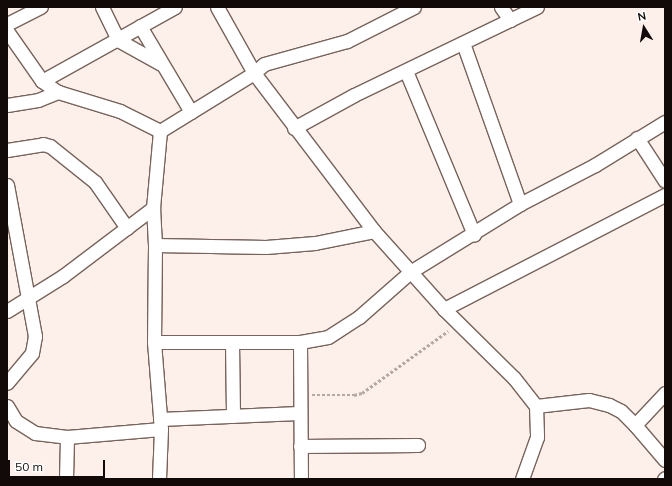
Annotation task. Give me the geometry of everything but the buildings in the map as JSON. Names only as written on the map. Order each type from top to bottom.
[{"type":"street","points":[[7,24],[41,7]]},
{"type":"street","points":[[102,7],[118,40],[161,64]]},
{"type":"street","points":[[42,81],[175,7]]},
{"type":"street","points":[[217,7],[254,73],[294,128],[374,231],[444,309],[514,378],[536,406],[537,437],[522,479]]},
{"type":"street","points":[[160,131],[254,73],[264,64],[347,41],[414,7]]},
{"type":"street","points":[[501,7],[510,20]]},
{"type":"street","points":[[294,128],[537,7]]},
{"type":"street","points":[[140,26],[161,64],[191,112]]},
{"type":"street","points":[[7,31],[42,81],[58,92],[120,111],[160,131]]},
{"type":"street","points":[[463,43],[520,204]]},
{"type":"street","points":[[406,71],[474,234]]},
{"type":"street","points":[[7,105],[38,100],[58,92]]},
{"type":"street","points":[[154,342],[300,342],[328,337],[345,328],[410,272],[474,234],[520,204],[594,165],[665,122]]},
{"type":"street","points":[[159,479],[161,424],[154,342],[155,245],[153,208],[160,131]]},
{"type":"street","points":[[637,138],[665,182]]},
{"type":"street","points":[[7,150],[43,144],[50,146],[95,182],[127,228]]},
{"type":"street","points":[[7,185],[10,222],[35,336],[32,354],[7,383]]},
{"type":"street","points":[[444,309],[665,195]]},
{"type":"street","points":[[7,310],[64,276],[153,208]]},
{"type":"street","points":[[155,245],[266,246],[315,243],[374,231]]},
{"type":"street","points":[[232,342],[233,416]]},
{"type":"street","points":[[300,342],[299,413],[301,479]]},
{"type":"street","points":[[635,425],[665,393]]},
{"type":"street","points":[[536,406],[589,400],[615,408],[635,425],[664,457]]},
{"type":"street","points":[[7,406],[16,421],[35,433],[67,437],[233,416],[299,413]]},
{"type":"street","points":[[66,479],[67,437]]},
{"type":"street","points":[[300,446],[418,445]]},
{"type":"path","points":[[299,395],[354,395],[362,393],[459,324]]}]
